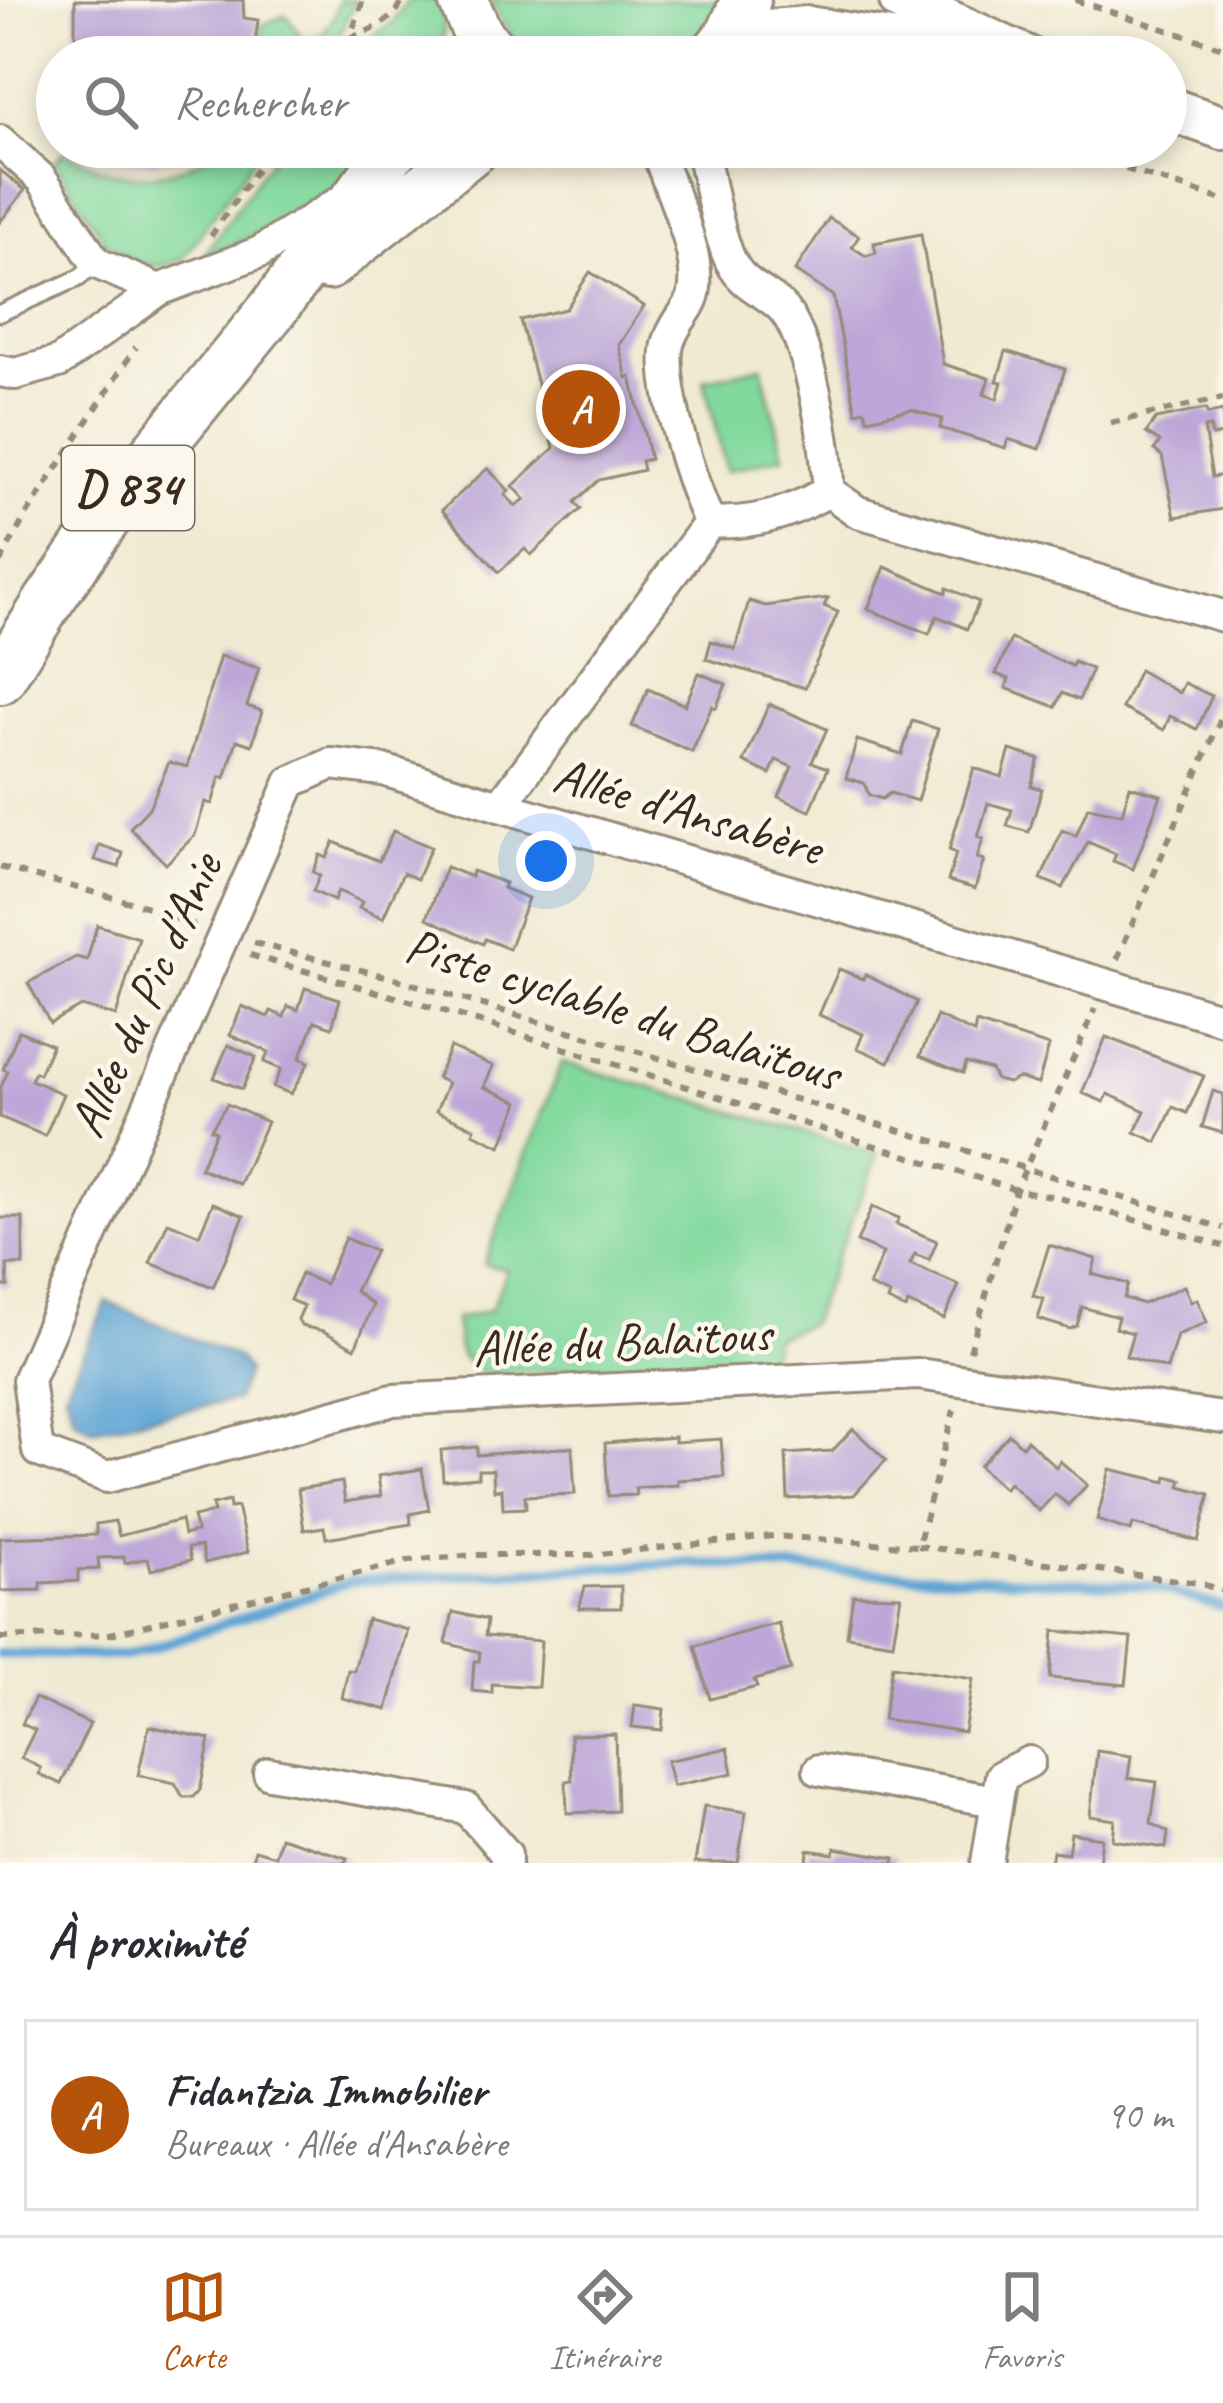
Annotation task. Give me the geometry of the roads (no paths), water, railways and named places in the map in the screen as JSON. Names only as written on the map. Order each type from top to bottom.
[{"type":"main road","points":[[901,0],[980,36]]},
{"type":"main road","points":[[455,36],[463,2]]},
{"type":"main road","points":[[463,2],[480,36]]},
{"type":"main road","points":[[730,30],[808,28],[858,36]]},
{"type":"main road","points":[[1187,115],[1223,128]]},
{"type":"main road","name":"D 834","points":[[0,679],[132,481],[273,309],[380,168]]},
{"type":"main road","name":"D 834","points":[[273,309],[450,168]]},
{"type":"street","points":[[0,141],[42,178],[97,263],[170,285]]},
{"type":"street","points":[[0,371],[15,374],[58,362],[170,285],[260,252],[378,168]]},
{"type":"street","points":[[663,168],[694,263],[693,305]]},
{"type":"street","points":[[706,168],[729,258],[750,289],[779,305],[799,332],[828,461],[828,491]]},
{"type":"street","points":[[750,289],[719,291],[693,305],[669,341],[667,376],[694,494],[710,522],[738,524],[802,507],[828,491]]},
{"type":"street","points":[[828,491],[858,512],[1223,616]]},
{"type":"street","name":"Allée d'Ansabère","points":[[710,522],[500,806],[1223,1019]]},
{"type":"street","name":"Allée du Pic d'Anie","points":[[38,1451],[28,1380],[291,782],[331,764],[383,770],[500,806]]},
{"type":"street","name":"Allée du Balaïtous","points":[[38,1451],[107,1477],[393,1400],[918,1374],[1223,1418]]},
{"type":"street","points":[[986,1863],[1001,1776],[1029,1762]]},
{"type":"street","points":[[819,1769],[996,1802]]},
{"type":"street","points":[[269,1773],[466,1808],[506,1854],[506,1863]]},
{"type":"lane","points":[[0,313],[60,288],[97,263]]},
{"type":"water","points":[[107,1302],[239,1359],[247,1372],[236,1400],[92,1429],[74,1418],[65,1391]]},
{"type":"waterway","points":[[0,1654],[127,1656],[352,1581],[681,1563],[1150,1586],[1223,1607]]},
{"type":"place","name":"Fidantzia Immobilier","points":[[581,409]]}]
